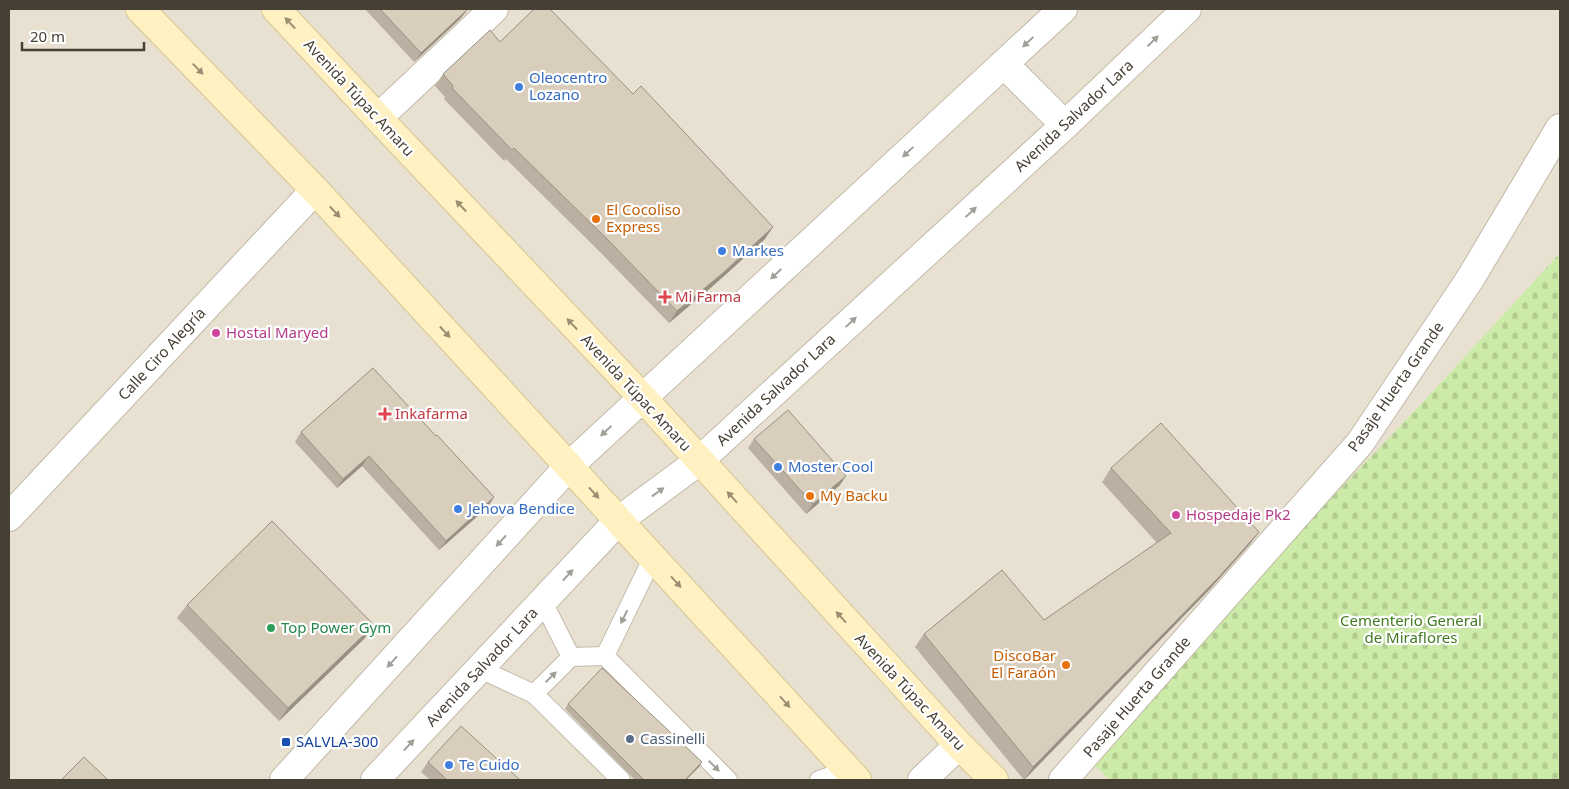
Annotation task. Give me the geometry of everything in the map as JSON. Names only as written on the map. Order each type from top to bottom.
[{"type":"main road","points":[[140,9],[315,190],[852,775]]},
{"type":"main road","name":"Avenida Túpac Amaru","points":[[276,9],[642,398],[959,745],[994,780]]},
{"type":"street","points":[[378,118],[494,9]]},
{"type":"street","points":[[284,780],[569,466],[1063,9]]},
{"type":"street","name":"Avenida Salvador Lara","points":[[375,780],[618,521],[699,461],[1065,125],[1187,9]]},
{"type":"street","points":[[1004,64],[1065,125]]},
{"type":"street","name":"Pasaje Huerta Grande","points":[[1063,780],[1360,443],[1470,279],[1560,128]]},
{"type":"street","name":"Calle Ciro Alegría","points":[[9,517],[315,190]]},
{"type":"street","points":[[922,780],[959,745]]},
{"type":"lane","points":[[605,656],[653,557]]},
{"type":"lane","points":[[543,602],[572,657]]},
{"type":"lane","points":[[534,694],[572,657],[605,656],[728,780]]},
{"type":"lane","points":[[480,669],[534,694],[620,780]]},
{"type":"lane","points":[[819,780],[852,775]]},
{"type":"shaded area","points":[[9,9],[1560,9],[1560,780],[9,780]]},
{"type":"green space","name":"Cementerio General de Miraflores","points":[[1560,253],[1560,780],[1110,780],[1085,756],[1425,400]]},
{"type":"building","points":[[380,9],[468,9],[421,53]]},
{"type":"building","points":[[534,9],[550,9],[633,94],[641,86],[773,227],[723,273],[677,311],[514,148],[512,150],[452,88],[453,86],[443,74],[490,30],[500,42]]},
{"type":"building","points":[[373,368],[494,497],[446,541],[369,456],[343,479],[301,432]]},
{"type":"building","points":[[788,410],[846,476],[813,504],[754,439]]},
{"type":"building","points":[[1161,423],[1259,532],[1219,577],[1033,767],[924,634],[1002,570],[1044,620],[1171,533],[1111,468]]},
{"type":"building","name":"Top Power Gym","points":[[272,521],[374,625],[288,708],[187,605]]},
{"type":"building","name":"Cassinelli","points":[[602,668],[702,762],[685,780],[644,780],[568,704]]},
{"type":"building","points":[[461,726],[520,780],[447,780],[428,762]]},
{"type":"building","points":[[84,757],[108,780],[61,780]]},
{"type":"place","name":"Oleocentro Lozano","points":[[519,87]]},
{"type":"place","name":"El Cocoliso Express","points":[[596,219]]},
{"type":"place","name":"Markes","points":[[722,251]]},
{"type":"place","name":"Mi Farma","points":[[665,297]]},
{"type":"place","name":"Hostal Maryed","points":[[216,333]]},
{"type":"place","name":"Inkafarma","points":[[385,414]]},
{"type":"place","name":"Moster Cool","points":[[778,467]]},
{"type":"place","name":"My Backu","points":[[810,496]]},
{"type":"place","name":"Jehova Bendice","points":[[458,509]]},
{"type":"place","name":"Hospedaje Pk2","points":[[1176,515]]},
{"type":"place","name":"Top Power Gym","points":[[271,628]]},
{"type":"place","name":"DiscoBar El Faraón","points":[[1066,665]]},
{"type":"place","name":"Cassinelli","points":[[630,739]]},
{"type":"place","name":"SALVLA-300","points":[[286,742]]},
{"type":"place","name":"Te Cuido","points":[[449,765]]}]
